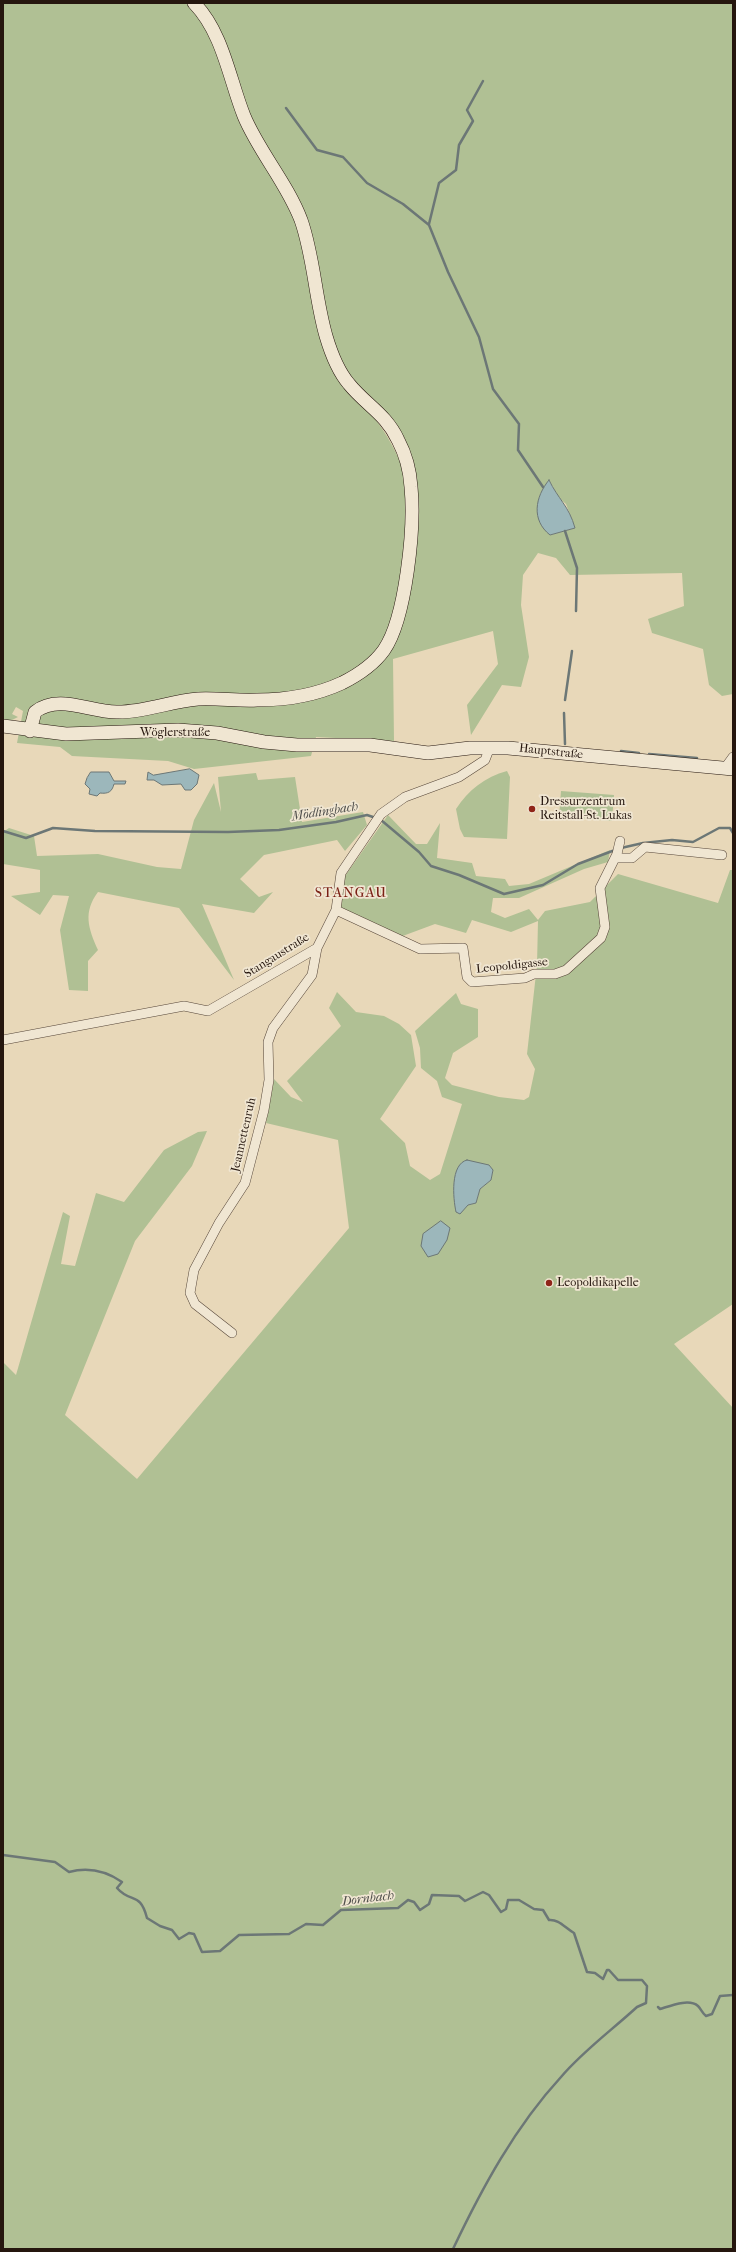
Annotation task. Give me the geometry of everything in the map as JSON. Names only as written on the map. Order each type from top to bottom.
[{"type":"main road","points":[[30,730],[35,712],[51,703],[116,712],[200,699],[258,700],[293,698],[323,690],[343,683],[378,658],[390,639],[400,609],[408,557],[412,501],[410,478],[404,453],[388,423],[348,384],[337,366],[325,333],[301,221],[293,203],[252,133],[244,116],[220,45],[206,18],[194,3]]},
{"type":"main road","name":"Wöglerstraße","points":[[3,726],[66,734],[108,734],[178,730],[217,733],[264,742],[297,745],[370,745]]},
{"type":"main road","name":"Hauptstraße","points":[[370,745],[428,753],[490,747],[729,769]]},
{"type":"street","name":"Stangaustraße","points":[[3,1040],[184,1006],[208,1011],[317,948],[336,910],[341,873],[381,814],[405,797],[459,777],[485,760],[490,747]]},
{"type":"street","points":[[729,769],[733,757]]},
{"type":"street","points":[[620,842],[616,856],[632,858],[645,847],[722,855]]},
{"type":"street","name":"Leopoldigasse","points":[[336,910],[420,949],[463,948],[467,977],[472,982],[525,978],[534,974],[555,974],[566,970],[601,938],[605,926],[600,888],[616,856]]},
{"type":"street","name":"Jeannettenruh","points":[[232,1333],[195,1304],[190,1293],[194,1270],[219,1223],[245,1183],[268,1087],[268,1042],[273,1028],[312,975],[317,948]]},
{"type":"green space","points":[[3,3],[733,3],[733,694],[722,696],[709,685],[703,649],[652,633],[648,619],[684,606],[682,573],[570,575],[556,558],[538,553],[523,575],[521,605],[529,657],[521,687],[502,685],[471,735],[467,705],[498,664],[493,631],[393,659],[394,741],[316,737],[311,756],[194,769],[168,761],[72,756],[60,747],[17,743],[23,711],[16,707],[12,714],[18,717],[10,721],[3,720]],"holes":[[[367,393],[392,418],[406,443],[401,463],[377,421],[357,400]],[[549,480],[558,497],[566,504],[575,528],[550,535],[539,497]]]},
{"type":"green space","points":[[507,771],[510,777],[507,839],[464,837],[460,829],[456,809],[466,796],[478,785],[491,777]]},
{"type":"green space","points":[[256,773],[258,780],[295,777],[302,822],[363,812],[367,825],[345,851],[337,840],[264,855],[240,879],[259,897],[273,892],[254,913],[202,904],[234,980],[179,908],[98,892],[90,906],[89,913],[90,927],[98,950],[88,961],[88,991],[69,990],[60,930],[69,896],[53,895],[40,915],[11,896],[40,892],[40,870],[3,864],[3,832],[9,828],[34,836],[37,856],[98,854],[157,867],[181,869],[194,820],[214,783],[221,812],[218,777]]},
{"type":"green space","points":[[561,791],[614,795],[612,821],[559,817]]},
{"type":"green space","points":[[388,815],[416,844],[427,844],[440,823],[437,858],[472,863],[476,876],[505,879],[509,886],[529,884],[610,850],[608,862],[584,869],[519,898],[493,898],[491,912],[505,918],[529,909],[538,920],[545,911],[590,902],[618,874],[718,903],[730,870],[733,870],[733,1304],[674,1344],[733,1408],[733,2249],[3,2249],[3,1362],[16,1375],[63,1212],[70,1216],[61,1264],[75,1266],[96,1193],[124,1202],[164,1150],[198,1132],[207,1131],[192,1166],[135,1241],[65,1415],[137,1479],[349,1228],[338,1140],[266,1123],[274,1079],[291,1097],[303,1102],[287,1081],[341,1026],[329,1008],[337,992],[356,1012],[384,1016],[399,1024],[411,1035],[416,1066],[380,1119],[405,1143],[410,1166],[430,1180],[440,1174],[462,1104],[442,1097],[437,1081],[421,1068],[420,1048],[415,1031],[456,993],[461,1004],[478,1009],[478,1037],[453,1053],[445,1078],[452,1085],[499,1097],[524,1100],[529,1097],[535,1069],[527,1054],[537,965],[538,921],[511,932],[472,920],[466,933],[435,924],[400,937],[340,907],[345,876]],"holes":[[[493,1170],[491,1180],[480,1189],[476,1203],[468,1205]]]},
{"type":"water","points":[[549,480],[552,487],[567,508],[575,528],[550,535],[540,522],[537,508],[538,501],[544,487]]},
{"type":"water","points":[[190,769],[199,775],[197,784],[191,790],[185,790],[181,784],[162,785],[154,780],[147,780],[148,772],[153,775]]},
{"type":"water","points":[[91,772],[109,772],[114,781],[126,781],[125,784],[114,784],[111,791],[107,793],[100,793],[97,796],[89,794],[90,789],[85,784]]},
{"type":"water","points":[[467,1160],[489,1165],[493,1170],[491,1180],[480,1189],[476,1203],[468,1205],[460,1214],[456,1212],[454,1182],[458,1168]]},
{"type":"water","points":[[441,1221],[450,1228],[447,1240],[438,1254],[428,1257],[421,1246],[423,1234]]},
{"type":"waterway","points":[[429,224],[439,183],[456,170],[459,145],[473,121],[467,110],[483,81]]},
{"type":"waterway","points":[[286,108],[317,150],[343,157],[367,183],[403,204],[429,225],[448,272],[479,337],[493,389],[519,424],[518,450],[543,487]]},
{"type":"waterway","points":[[565,531],[577,568],[576,611]]},
{"type":"waterway","points":[[565,700],[572,651]]},
{"type":"waterway","points":[[564,713],[565,744]]},
{"type":"waterway","points":[[621,751],[639,753]]},
{"type":"waterway","points":[[649,754],[697,758]]},
{"type":"waterway","name":"Mödlingbach","points":[[3,831],[26,838],[53,828],[95,831],[228,832],[279,830],[336,822],[367,815],[376,818]]},
{"type":"waterway","name":"Mödlingbach","points":[[381,820],[419,852],[431,866],[459,875],[504,894],[543,885],[578,864],[615,850]]},
{"type":"waterway","name":"Mödlingbach","points":[[621,848],[643,843],[672,840],[693,842],[719,828],[730,828],[733,833]]},
{"type":"waterway","name":"Dornbach","points":[[3,1855],[55,1862],[69,1872],[90,1870],[110,1875],[122,1882],[117,1888],[122,1893],[135,1899],[141,1904],[147,1918],[160,1926],[172,1930],[179,1939],[189,1933],[194,1934],[202,1952],[220,1951],[239,1935],[289,1934],[306,1924],[323,1925],[341,1910],[398,1908],[408,1900],[414,1902],[420,1910],[429,1904],[432,1895],[459,1896],[465,1901],[483,1892],[489,1895],[501,1912],[506,1909],[508,1900],[519,1900],[534,1909],[543,1910],[549,1920],[559,1922],[574,1933],[587,1972],[595,1973],[603,1979],[607,1970],[609,1970],[618,1980],[642,1980],[647,1986],[646,2003],[637,2007],[588,2049],[544,2096],[514,2137],[476,2203],[453,2249]]},
{"type":"waterway","name":"Dornbach","points":[[658,2007],[660,2009],[679,2003],[690,2003],[698,2006],[706,2016],[712,2014],[720,1996],[733,1995]]},
{"type":"place","name":"Dressurzentrum Reitstall-St. Lukas","points":[[532,809]]},
{"type":"place","name":"Leopoldikapelle","points":[[549,1283]]},
{"type":"district","name":"STANGAU","points":[[351,894]]}]
